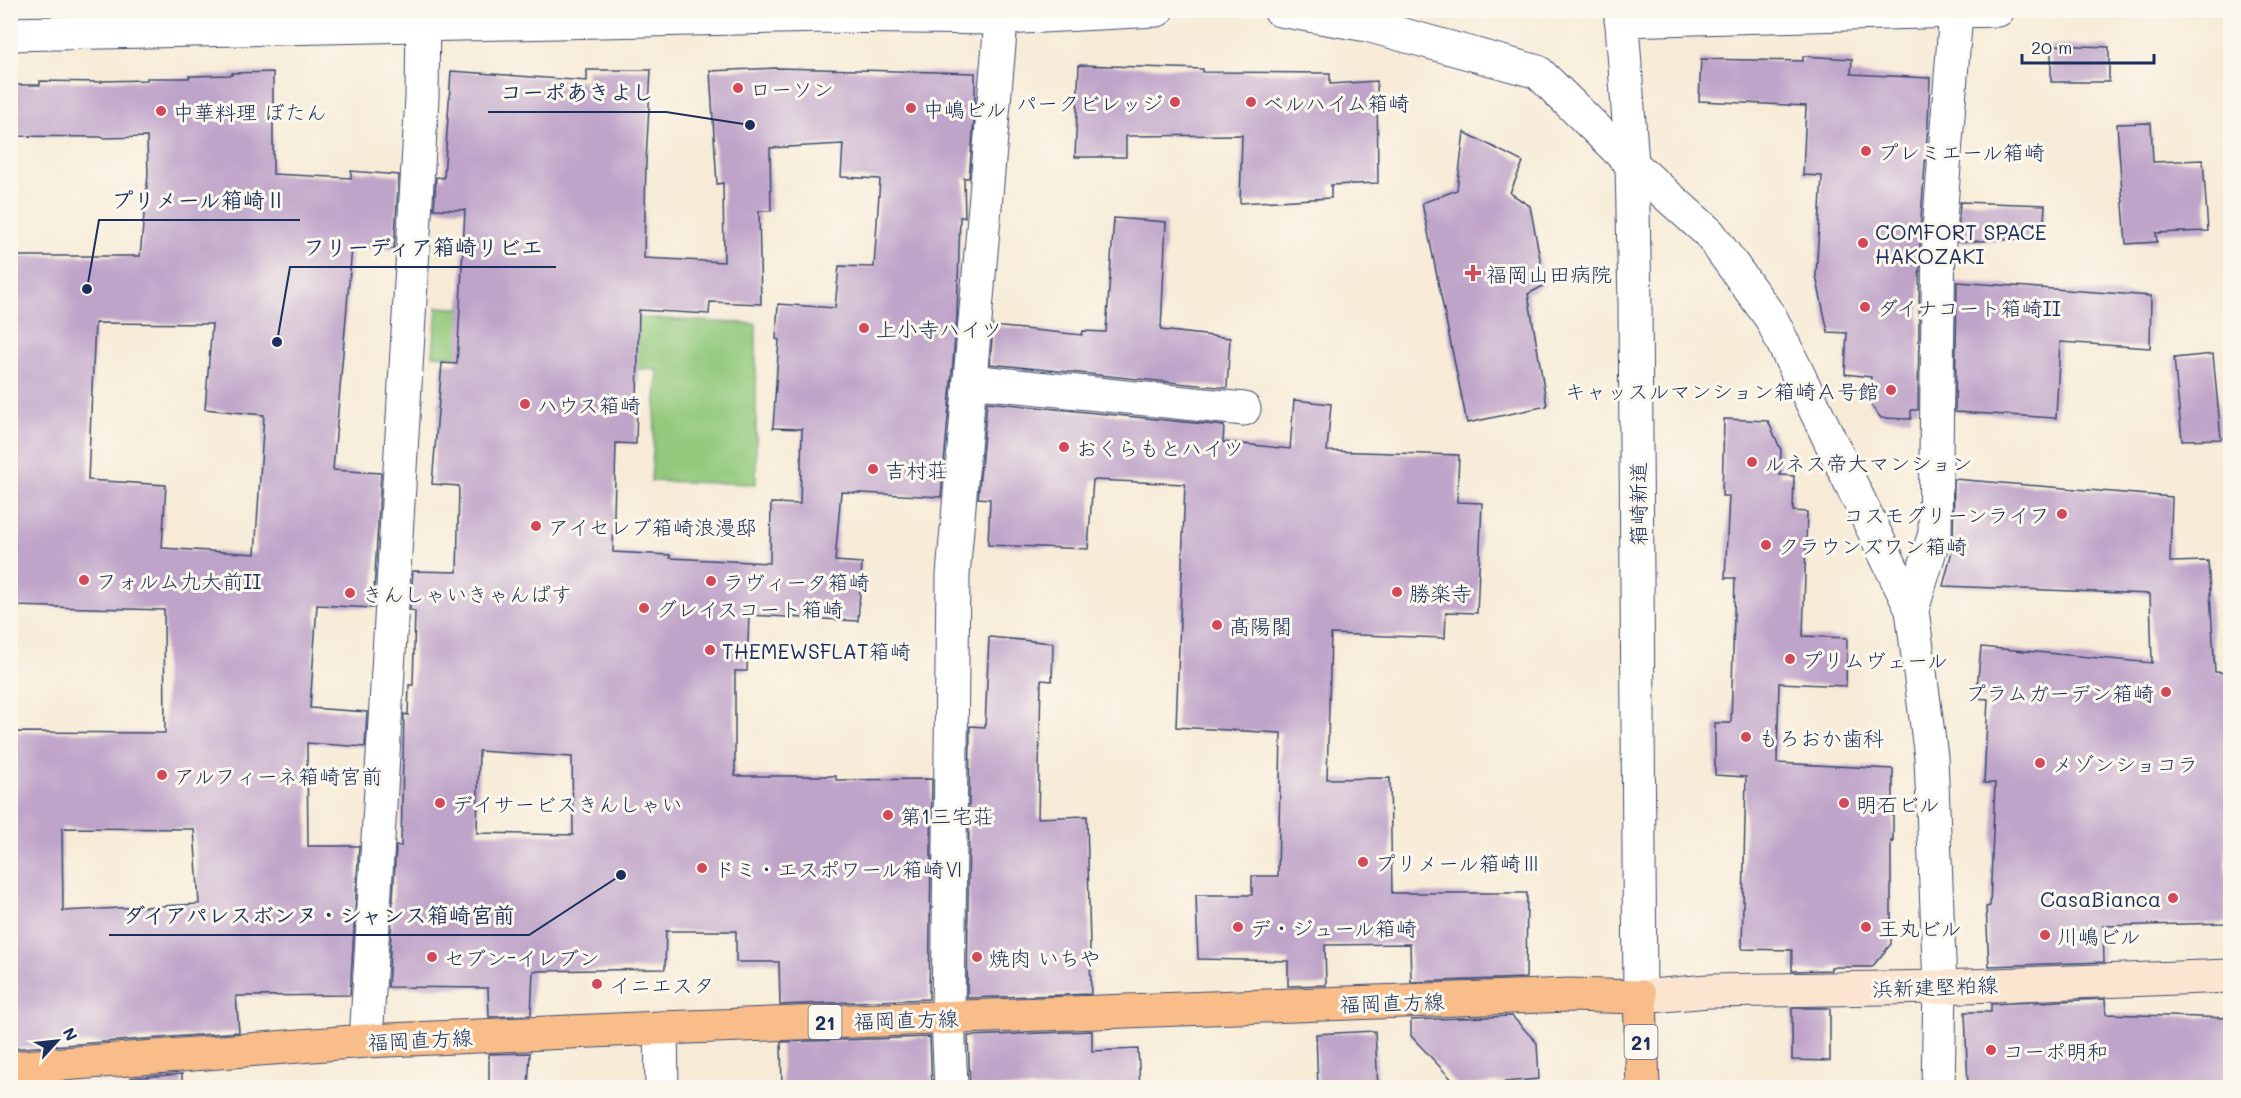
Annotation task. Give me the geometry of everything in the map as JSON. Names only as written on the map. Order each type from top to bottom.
[{"type":"main road","name":"浜新建堅粕線","points":[[1640,997],[1708,991],[1940,987],[2230,975]]},
{"type":"main road","name":"福岡直方線","points":[[10,1068],[366,1041],[661,1028],[1569,995],[1640,997]]},
{"type":"main road","name":"21","points":[[1640,997],[1643,1088]]},
{"type":"street","points":[[10,34],[424,18],[825,16],[1157,10]]},
{"type":"street","points":[[1280,10],[1367,25],[1538,72],[1632,164],[1709,233],[1771,318],[1912,610],[1931,757],[1940,987],[1938,1088]]},
{"type":"street","points":[[1621,15],[1998,10]]},
{"type":"street","points":[[1912,610],[1935,533],[1940,231],[1956,12]]},
{"type":"street","points":[[951,1088],[948,1018],[953,575],[1002,14]]},
{"type":"street","name":"箱崎新道","points":[[1621,15],[1632,164],[1635,302],[1640,997]]},
{"type":"street","points":[[366,1041],[422,98],[424,18]]},
{"type":"street","points":[[970,381],[1244,409]]},
{"type":"street","points":[[661,1028],[662,1088]]},
{"type":"green space","points":[[437,307],[756,324],[756,484],[651,481],[658,370],[433,355]]},
{"type":"building","points":[[2051,45],[2109,47],[2109,82],[2051,82]]},
{"type":"building","points":[[1803,56],[1852,59],[1851,74],[1930,78],[1920,231],[1918,410],[1911,410],[1911,419],[1881,418],[1869,403],[1871,377],[1845,374],[1847,333],[1828,332],[1816,276],[1822,176],[1803,175],[1806,106],[1699,101],[1701,59],[1803,61]]},
{"type":"building","points":[[1079,65],[1203,69],[1203,72],[1330,73],[1330,84],[1377,81],[1378,183],[1331,185],[1331,198],[1240,203],[1242,135],[1126,136],[1126,157],[1075,157]]},
{"type":"building","points":[[777,68],[975,73],[975,109],[969,178],[964,178],[965,217],[960,217],[957,316],[941,497],[841,492],[835,561],[862,563],[858,621],[749,615],[747,671],[735,671],[735,776],[836,776],[836,780],[932,779],[929,999],[780,1005],[779,962],[736,962],[736,931],[666,931],[665,969],[533,971],[531,1015],[489,1017],[488,988],[388,987],[396,846],[401,846],[404,714],[408,715],[409,685],[413,685],[415,611],[410,610],[413,571],[457,572],[459,486],[432,484],[442,363],[457,364],[465,210],[434,209],[436,177],[444,178],[451,71],[587,81],[587,70],[651,70],[644,258],[724,262],[723,183],[717,184],[710,71]],"holes":[[[843,144],[841,177],[880,179],[874,267],[839,266],[835,308],[778,304],[776,339],[779,340],[773,428],[802,429],[800,504],[771,503],[770,563],[670,558],[670,555],[613,552],[616,443],[636,444],[639,310],[709,314],[710,302],[761,304],[759,211],[771,211],[770,148]],[[479,751],[572,757],[573,835],[477,833]]]},
{"type":"building","points":[[273,72],[273,174],[351,178],[351,171],[399,175],[394,249],[352,247],[333,470],[381,473],[373,608],[317,605],[310,708],[367,712],[365,747],[307,743],[308,846],[359,846],[350,995],[236,996],[239,1032],[10,1049],[10,827],[15,827],[16,732],[165,733],[164,610],[14,606],[15,544],[10,544],[10,256],[140,256],[148,175],[147,137],[10,136],[10,85],[40,85],[40,81],[102,82],[147,80],[147,78],[189,78],[189,76],[232,75],[232,73]],"holes":[[[95,323],[212,324],[205,409],[264,415],[255,554],[162,548],[166,485],[88,480]],[[62,828],[194,829],[199,904],[63,911]]]},
{"type":"building","points":[[2151,123],[2153,162],[2203,160],[2208,231],[2156,233],[2157,242],[2126,244],[2117,124]]},
{"type":"building","name":"福岡山田病院","points":[[1464,132],[1523,162],[1510,193],[1530,206],[1545,285],[1528,294],[1547,406],[1467,423],[1422,203],[1457,190]]},
{"type":"building","points":[[1960,202],[2045,205],[2043,238],[1958,242]]},
{"type":"building","points":[[1114,218],[1166,222],[1161,330],[1230,338],[1227,388],[990,364],[993,326],[1082,335],[1083,331],[1106,332]]},
{"type":"building","points":[[1957,282],[2151,296],[2150,348],[2060,342],[2056,418],[1955,412]]},
{"type":"building","points":[[2213,354],[2221,439],[2182,440],[2174,358]]},
{"type":"building","points":[[1294,400],[1331,404],[1327,451],[1459,455],[1457,502],[1482,503],[1477,613],[1446,612],[1445,638],[1331,634],[1327,779],[1390,778],[1392,893],[1527,893],[1526,978],[1411,982],[1410,944],[1325,945],[1326,985],[1288,986],[1288,961],[1198,959],[1196,895],[1252,895],[1252,876],[1278,876],[1281,733],[1176,727],[1185,484],[1093,480],[1088,549],[988,545],[990,499],[978,498],[987,402],[1224,426],[1223,442],[1290,449]]},
{"type":"building","points":[[1724,419],[1768,421],[1781,450],[1780,475],[1794,476],[1793,511],[1807,512],[1803,636],[1847,638],[1846,686],[1779,683],[1777,763],[1893,769],[1891,944],[1872,967],[1831,967],[1831,970],[1792,971],[1792,950],[1742,949],[1746,777],[1715,775],[1715,723],[1731,723],[1735,578],[1725,578],[1729,496],[1722,496]]},
{"type":"building","points":[[1954,479],[2172,497],[2170,562],[2208,561],[2215,672],[2230,673],[2230,819],[2226,819],[2226,923],[2103,926],[2104,962],[1989,966],[1986,907],[1990,906],[1995,783],[1984,783],[1988,699],[1976,698],[1981,647],[2152,663],[2150,594],[1943,586],[1953,547]]},
{"type":"building","points":[[989,637],[1053,643],[1052,681],[1041,680],[1038,818],[1087,816],[1091,994],[967,998],[970,726],[985,727]]},
{"type":"building","points":[[2105,999],[2106,1014],[2230,1018],[2230,1088],[1968,1088],[1965,1012],[1991,1012],[1991,1004]]},
{"type":"building","points":[[1792,1008],[1830,1008],[1830,1061],[1792,1060]]},
{"type":"building","points":[[1512,1016],[1537,1043],[1539,1079],[1458,1086],[1411,1036],[1411,1020]]},
{"type":"building","points":[[1092,1031],[1092,1051],[1138,1049],[1140,1088],[970,1088],[968,1036]]},
{"type":"building","points":[[1375,1031],[1378,1088],[1318,1088],[1316,1034]]},
{"type":"building","points":[[930,1037],[932,1088],[782,1088],[781,1042]]},
{"type":"building","points":[[530,1053],[528,1088],[489,1088],[489,1054]]},
{"type":"building","points":[[182,1074],[182,1088],[131,1088],[131,1078]]},
{"type":"place","name":"ローソン","points":[[738,88]]},
{"type":"place","name":"パークビレッジ","points":[[1175,102]]},
{"type":"place","name":"ベルハイム箱崎","points":[[1251,102]]},
{"type":"place","name":"中嶋ビル","points":[[911,108]]},
{"type":"place","name":"中華料理 ぼたん","points":[[161,111]]},
{"type":"place","name":"コーポあきよし","points":[[750,125]]},
{"type":"place","name":"プレミエール箱崎","points":[[1866,151]]},
{"type":"place","name":"COMFORT SPACE HAKOZAKI","points":[[1863,243]]},
{"type":"place","name":"福岡山田病院","points":[[1473,273]]},
{"type":"place","name":"プリメール箱崎Ⅱ","points":[[87,289]]},
{"type":"place","name":"ダイナコート箱崎II","points":[[1865,307]]},
{"type":"place","name":"上小寺ハイツ","points":[[864,328]]},
{"type":"place","name":"フリーディア箱崎リビエ","points":[[277,342]]},
{"type":"place","name":"キャッスルマンション箱崎Ａ号館","points":[[1891,390]]},
{"type":"place","name":"ハウス箱崎","points":[[525,404]]},
{"type":"place","name":"おくらもとハイツ","points":[[1064,447]]},
{"type":"place","name":"ルネス帝大マンション","points":[[1752,462]]},
{"type":"place","name":"吉村荘","points":[[873,469]]},
{"type":"place","name":"コスモグリーンライフ","points":[[2062,514]]},
{"type":"place","name":"アイセレブ箱崎浪漫邸","points":[[536,526]]},
{"type":"place","name":"クラウンズワン箱崎","points":[[1766,545]]},
{"type":"place","name":"フォルム九大前II","points":[[84,580]]},
{"type":"place","name":"ラヴィータ箱崎","points":[[711,581]]},
{"type":"place","name":"勝楽寺","points":[[1397,592]]},
{"type":"place","name":"きんしゃいきゃんぱす","points":[[350,593]]},
{"type":"place","name":"グレイスコート箱崎","points":[[644,608]]},
{"type":"place","name":"髙陽閣","points":[[1217,625]]},
{"type":"place","name":"THEMEWSFLAT箱崎","points":[[710,650]]},
{"type":"place","name":"プリムヴェール","points":[[1790,659]]},
{"type":"place","name":"プラムガーデン箱崎","points":[[2166,692]]},
{"type":"place","name":"もろおか歯科","points":[[1746,737]]},
{"type":"place","name":"メゾンショコラ","points":[[2040,763]]},
{"type":"place","name":"アルフィーネ箱崎宮前","points":[[162,775]]},
{"type":"place","name":"デイサービスきんしゃい","points":[[440,803]]},
{"type":"place","name":"明石ビル","points":[[1844,803]]},
{"type":"place","name":"第1三宅荘","points":[[888,815]]},
{"type":"place","name":"プリメール箱崎Ⅲ","points":[[1363,862]]},
{"type":"place","name":"ドミ・エスポワール箱崎Ⅵ","points":[[702,868]]},
{"type":"place","name":"ダイアパレスボンヌ・シャンス箱崎宮前","points":[[621,875]]},
{"type":"place","name":"CasaBianca","points":[[2173,898]]},
{"type":"place","name":"デ・ジュール箱崎","points":[[1238,927]]},
{"type":"place","name":"王丸ビル","points":[[1866,927]]},
{"type":"place","name":"川嶋ビル","points":[[2045,935]]},
{"type":"place","name":"セブン-イレブン","points":[[432,957]]},
{"type":"place","name":"焼肉 いちや","points":[[977,957]]},
{"type":"place","name":"イニエスタ","points":[[597,984]]},
{"type":"place","name":"コーポ明和","points":[[1991,1050]]}]
